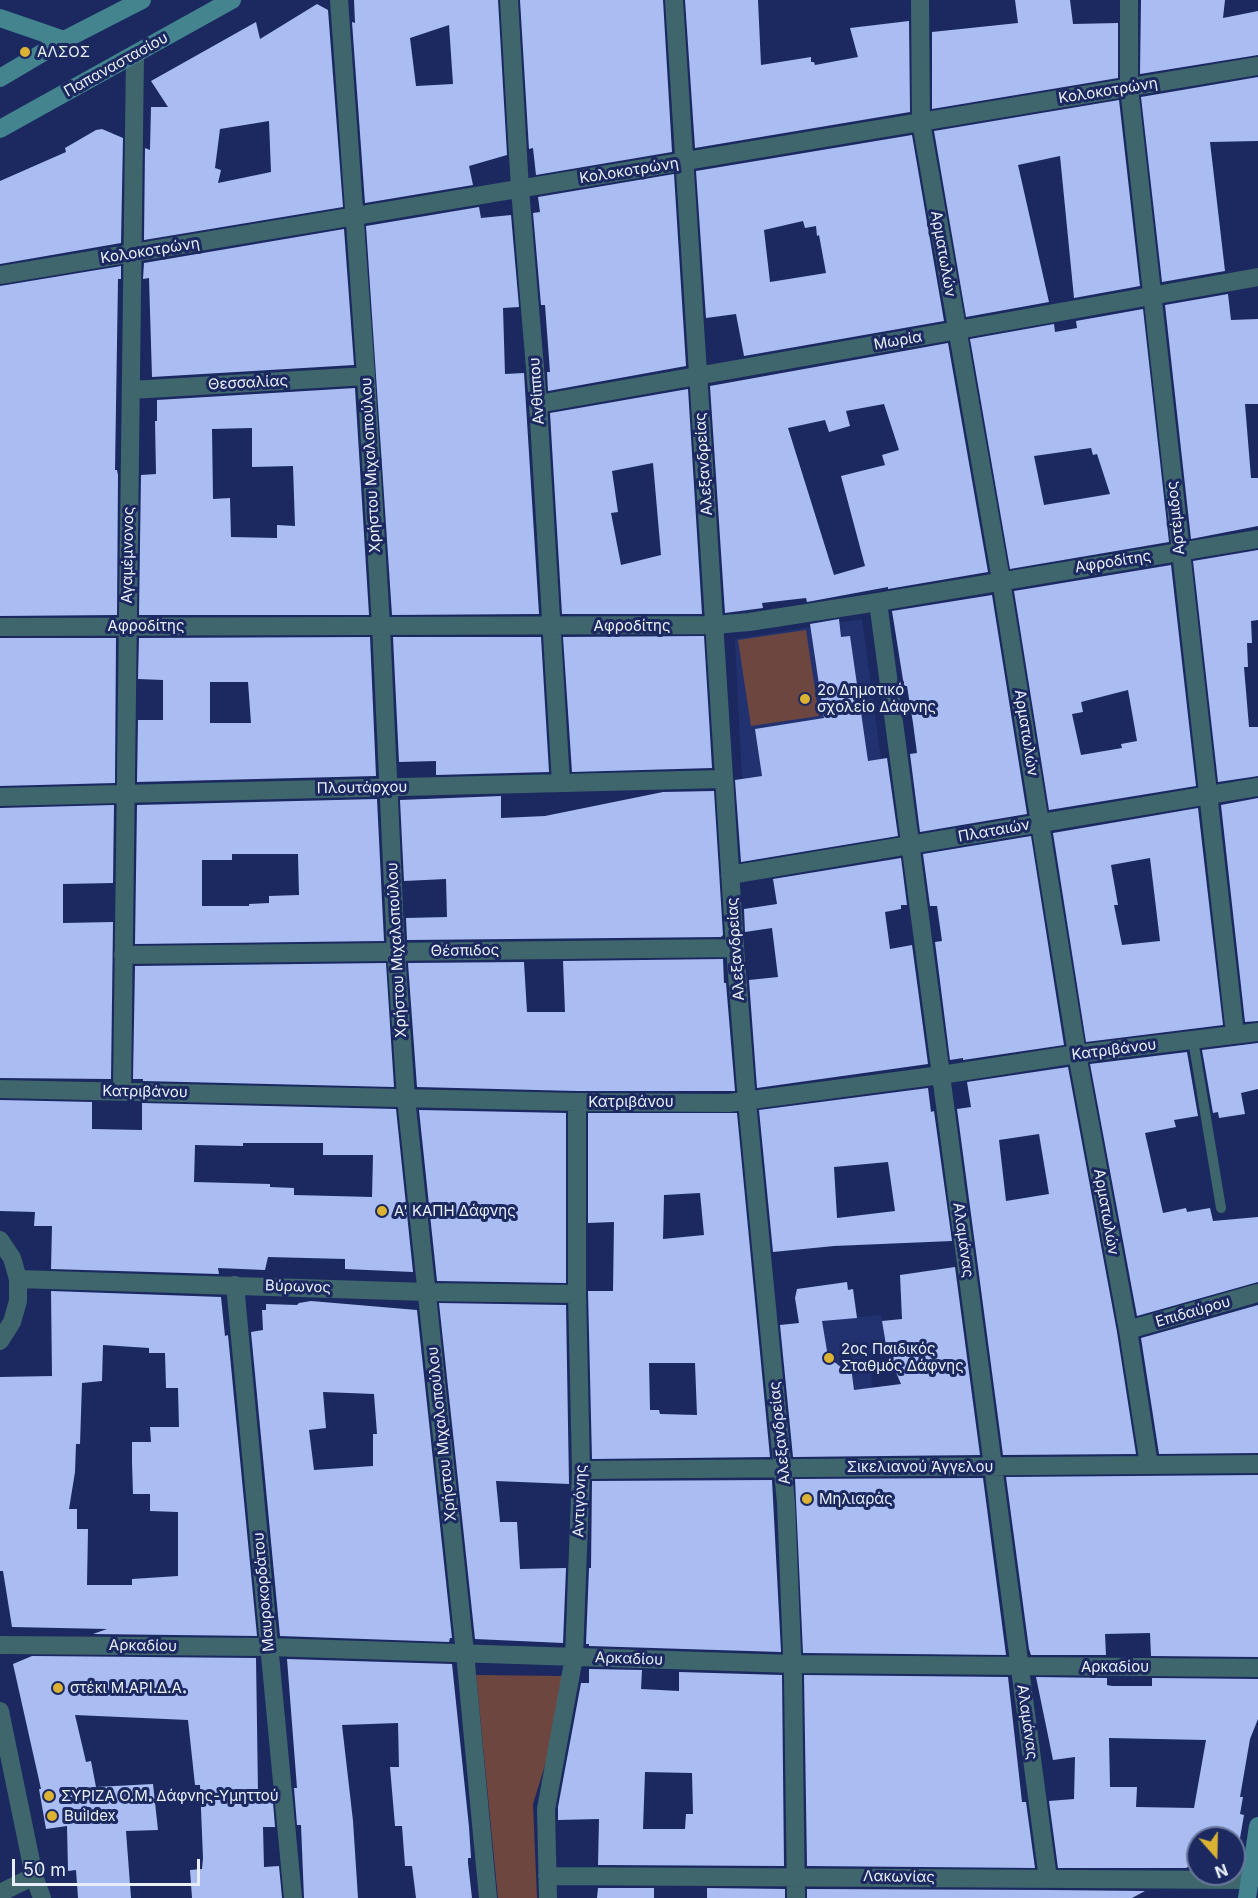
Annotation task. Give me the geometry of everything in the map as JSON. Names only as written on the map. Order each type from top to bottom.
[{"type":"street","points":[[0,78],[64,40],[142,0]]},
{"type":"street","name":"Παπαναστασίου","points":[[0,129],[232,0]]},
{"type":"street","name":"Χρήστου Μιχαλοπούλου","points":[[339,0],[366,376],[381,625],[396,952],[406,1098],[465,1653],[488,1898]]},
{"type":"street","name":"Ανθίππου","points":[[509,0],[520,189],[538,404],[561,783]]},
{"type":"street","name":"Αλεξανδρείας","points":[[674,0],[735,948],[747,1102],[783,1468],[793,1664],[796,1898]]},
{"type":"street","name":"Αρματωλών","points":[[920,0],[921,122],[1001,580],[1077,1054],[1128,1330],[1149,1465]]},
{"type":"street","name":"Αρτέμιδος","points":[[1129,0],[1129,87],[1235,1034]]},
{"type":"street","points":[[0,18],[64,40]]},
{"type":"street","name":"Αγαμέμνονος","points":[[122,1091],[135,54]]},
{"type":"street","name":"Κολοκοτρώνη","points":[[0,276],[1258,66]]},
{"type":"street","name":"Μωρία","points":[[538,404],[1258,277]]},
{"type":"street","name":"Θεσσαλίας","points":[[131,390],[366,376]]},
{"type":"street","name":"Αφροδίτης","points":[[0,627],[714,625],[749,622],[878,602],[1258,539]]},
{"type":"street","name":"Αλαμάνας","points":[[878,602],[1048,1879]]},
{"type":"street","name":"Πλουτάρχου","points":[[0,797],[724,779]]},
{"type":"street","name":"Πλαταιών","points":[[730,875],[1258,787]]},
{"type":"street","name":"Θέσπιδος","points":[[123,955],[735,948]]},
{"type":"street","name":"Κατριβάνου","points":[[0,1089],[577,1102],[747,1102],[1077,1054],[1258,1032]]},
{"type":"street","name":"Αντιγόνης","points":[[548,1898],[546,1809],[574,1657],[581,1470],[577,1294],[577,1102]]},
{"type":"street","points":[[0,1240],[12,1258],[18,1279],[18,1301],[12,1322],[0,1341]]},
{"type":"street","name":"Βύρωνος","points":[[18,1279],[427,1292],[577,1294]]},
{"type":"street","name":"Μαυροκορδάτου","points":[[235,1285],[293,1898]]},
{"type":"street","name":"Επιδαύρου","points":[[1128,1330],[1258,1293]]},
{"type":"street","name":"Σικελιανού Άγγελου","points":[[581,1470],[1258,1464]]},
{"type":"street","name":"Αρκαδίου","points":[[0,1645],[269,1647],[793,1664],[1258,1668]]},
{"type":"street","points":[[0,1711],[34,1876],[42,1898]]},
{"type":"street","points":[[1247,1898],[1258,1826]]},
{"type":"street","points":[[0,1893],[34,1876]]},
{"type":"street","name":"Λακωνίας","points":[[547,1876],[1250,1880]]},
{"type":"lane","points":[[1193,1040],[1221,1209]]},
{"type":"shaded area","name":"2ο Δημοτικό σχολείο Δάφνης","points":[[862,619],[881,759],[742,779],[735,639]]},
{"type":"shaded area","points":[[806,630],[819,716],[751,726],[738,640]]},
{"type":"shaded area","name":"2ος Παιδικός Σταθμός Δάφνης","points":[[881,1315],[887,1351],[871,1353],[872,1395],[791,1400],[783,1325]]},
{"type":"shaded area","points":[[476,1675],[562,1676],[553,1739],[533,1804],[537,1898],[498,1898]]},
{"type":"building","points":[[354,0],[498,0],[507,155],[469,166],[473,185],[365,203],[352,22],[355,23]],"holes":[[[449,25],[453,84],[416,86],[410,38]]]},
{"type":"building","points":[[520,0],[663,0],[672,152],[536,175],[533,148],[529,149]]},
{"type":"building","points":[[685,0],[758,0],[761,65],[811,57],[811,62],[815,65],[858,57],[850,28],[909,21],[910,112],[695,148]]},
{"type":"building","points":[[1015,0],[1070,0],[1073,24],[1118,23],[1118,78],[932,109],[932,32],[1018,23]]},
{"type":"building","points":[[1141,0],[1225,0],[1223,18],[1258,11],[1258,55],[1140,74]]},
{"type":"building","points":[[317,4],[328,10],[343,207],[144,240],[145,148],[150,150],[151,107],[168,107],[151,81],[256,22],[260,39]],"holes":[[[269,121],[271,172],[218,183],[221,170],[215,168],[220,129]]]},
{"type":"building","points":[[1258,77],[1258,141],[1210,142],[1225,271],[1162,282],[1141,97]]},
{"type":"building","points":[[1119,100],[1140,286],[1074,298],[1060,156],[1018,165],[1049,302],[966,317],[934,131]]},
{"type":"building","points":[[102,129],[123,138],[121,243],[0,264],[0,181],[66,152],[65,148],[96,130]]},
{"type":"building","points":[[912,135],[944,321],[744,356],[736,314],[706,318],[696,171]],"holes":[[[803,221],[805,228],[816,226],[826,273],[770,282],[764,230]]]},
{"type":"building","points":[[674,174],[686,366],[548,391],[547,372],[550,372],[545,305],[541,305],[533,213],[540,212],[538,197]]},
{"type":"building","points":[[479,207],[481,218],[511,215],[519,307],[503,308],[505,374],[524,373],[539,614],[392,615],[366,226]]},
{"type":"building","points":[[344,229],[354,365],[152,377],[149,278],[143,279],[144,263]]},
{"type":"building","points":[[121,266],[121,279],[118,279],[115,470],[118,475],[117,615],[0,616],[0,286]]},
{"type":"building","points":[[1228,294],[1231,320],[1258,319],[1258,404],[1245,404],[1251,478],[1258,478],[1258,526],[1191,539],[1165,305]]},
{"type":"building","points":[[1143,309],[1169,542],[1010,569],[970,339],[1054,324],[1055,332],[1077,328],[1076,321]],"holes":[[[1091,448],[1093,455],[1097,454],[1110,494],[1044,505],[1034,456]]]},
{"type":"building","points":[[948,343],[988,572],[807,602],[806,598],[762,603],[763,608],[725,613],[710,386]],"holes":[[[884,404],[899,450],[882,455],[885,465],[841,476],[865,566],[834,575],[788,428],[825,420],[829,432],[850,426],[846,411]]]},
{"type":"building","points":[[355,388],[369,615],[139,615],[141,475],[156,474],[157,400]],"holes":[[[252,428],[252,467],[293,466],[295,526],[277,525],[277,538],[231,537],[230,498],[213,499],[212,429]]]},
{"type":"building","points":[[688,389],[702,614],[562,614],[550,413]],"holes":[[[653,463],[661,555],[621,565],[611,513],[618,512],[612,471]]]},
{"type":"building","points":[[1258,550],[1258,620],[1251,621],[1252,643],[1247,643],[1248,667],[1244,667],[1249,727],[1258,727],[1258,776],[1218,782],[1193,561]]},
{"type":"building","points":[[1171,565],[1196,786],[1049,810],[1014,591]],"holes":[[[1128,690],[1137,741],[1121,744],[1122,748],[1081,755],[1072,714],[1083,712],[1081,702]]]},
{"type":"building","points":[[992,595],[1027,814],[920,832],[910,754],[917,753],[892,611]]},
{"type":"building","points":[[839,619],[841,637],[850,636],[868,761],[887,758],[898,836],[741,862],[735,780],[762,776],[755,729],[824,718],[810,624]]},
{"type":"building","points":[[704,636],[712,768],[572,772],[563,637]]},
{"type":"building","points":[[370,637],[376,776],[137,782],[138,720],[163,720],[163,680],[138,679],[139,638]],"holes":[[[210,682],[248,682],[251,723],[210,723]]]},
{"type":"building","points":[[393,637],[541,637],[549,772],[436,775],[436,761],[399,762]]},
{"type":"building","points":[[0,638],[116,638],[115,783],[0,786]]},
{"type":"building","points":[[714,791],[723,935],[721,937],[407,940],[406,918],[447,917],[446,879],[404,881],[400,800],[501,796],[501,818],[545,816],[663,792]]},
{"type":"building","points":[[1258,798],[1258,1021],[1245,1022],[1221,805]]},
{"type":"building","points":[[377,799],[384,941],[135,944],[137,805]],"holes":[[[232,854],[298,854],[299,895],[269,896],[269,903],[249,904],[249,906],[202,906],[202,860],[232,860]]]},
{"type":"building","points":[[114,805],[113,883],[63,884],[63,923],[113,922],[111,1079],[0,1078],[0,808]]},
{"type":"building","points":[[1198,808],[1223,1025],[1086,1042],[1053,833]],"holes":[[[1150,858],[1160,941],[1122,945],[1114,905],[1118,905],[1111,865]]]},
{"type":"building","points":[[1031,836],[1064,1045],[950,1060],[935,942],[942,941],[937,906],[930,906],[923,854]]},
{"type":"building","points":[[901,858],[907,905],[901,905],[901,909],[885,912],[890,949],[912,945],[928,1064],[757,1088],[749,980],[778,977],[772,928],[745,932],[744,909],[777,904],[773,879]]},
{"type":"building","points":[[723,959],[735,1091],[577,1091],[417,1087],[408,963],[524,962],[527,1012],[565,1012],[563,961]]},
{"type":"building","points":[[386,963],[394,1087],[133,1079],[135,966]]},
{"type":"building","points":[[1258,1043],[1258,1089],[1241,1093],[1245,1114],[1219,1118],[1218,1112],[1213,1113],[1202,1050]]},
{"type":"building","points":[[1187,1052],[1198,1116],[1174,1120],[1176,1127],[1145,1133],[1163,1213],[1186,1208],[1187,1212],[1210,1208],[1213,1221],[1258,1217],[1258,1282],[1137,1316],[1090,1064]]},
{"type":"building","points":[[1068,1067],[1117,1332],[1136,1454],[1003,1455],[957,1109],[971,1107],[967,1082]],"holes":[[[1039,1134],[1049,1194],[1006,1201],[999,1140]]]},
{"type":"building","points":[[928,1088],[931,1112],[934,1111],[952,1241],[834,1246],[773,1252],[759,1110]],"holes":[[[888,1162],[895,1211],[837,1218],[834,1167]]]},
{"type":"building","points":[[0,1100],[92,1102],[92,1129],[142,1130],[142,1103],[396,1109],[413,1272],[345,1269],[345,1259],[268,1257],[265,1270],[218,1268],[219,1274],[51,1269],[52,1226],[34,1226],[35,1212],[0,1211]],"holes":[[[323,1143],[323,1155],[373,1155],[372,1197],[294,1195],[294,1188],[270,1187],[270,1184],[194,1182],[195,1145]]]},
{"type":"building","points":[[419,1110],[566,1113],[566,1283],[437,1281]]},
{"type":"building","points":[[588,1113],[737,1113],[770,1457],[592,1459],[588,1291],[613,1291],[614,1222],[588,1223]],"holes":[[[700,1193],[704,1235],[663,1239],[664,1195]],[[649,1363],[695,1363],[697,1415],[660,1414],[659,1410],[650,1410]]]},
{"type":"building","points":[[955,1267],[980,1455],[793,1457],[780,1325],[799,1323],[795,1298],[797,1289],[847,1282],[848,1290],[853,1289],[857,1318],[822,1321],[828,1357],[842,1368],[851,1367],[854,1390],[901,1384],[887,1351],[882,1321],[902,1319],[900,1275]]},
{"type":"building","points":[[51,1291],[221,1297],[225,1336],[228,1335],[257,1636],[93,1634],[107,1629],[12,1627],[3,1571],[0,1571],[0,1377],[52,1376]],"holes":[[[103,1345],[149,1348],[149,1353],[165,1353],[166,1388],[178,1388],[179,1427],[150,1427],[151,1442],[132,1442],[133,1494],[150,1494],[150,1511],[178,1512],[178,1576],[132,1579],[132,1585],[87,1585],[88,1529],[77,1529],[77,1509],[69,1509],[75,1472],[76,1444],[80,1444],[82,1383],[102,1381]]]},
{"type":"building","points":[[311,1301],[417,1310],[452,1638],[449,1642],[280,1636],[251,1332],[263,1330],[262,1310],[266,1310],[266,1304],[297,1305]],"holes":[[[323,1392],[374,1394],[377,1434],[373,1434],[373,1466],[314,1470],[309,1430],[326,1428]]]},
{"type":"building","points":[[439,1303],[566,1305],[569,1484],[496,1481],[500,1522],[517,1522],[520,1569],[566,1568],[563,1643],[475,1639]]},
{"type":"building","points":[[1258,1305],[1258,1453],[1159,1454],[1141,1338]]},
{"type":"building","points":[[1258,1475],[1258,1657],[1151,1656],[1150,1633],[1105,1634],[1106,1655],[1031,1655],[1006,1477]]},
{"type":"building","points":[[983,1478],[1006,1655],[803,1653],[795,1479]]},
{"type":"building","points":[[772,1480],[781,1652],[589,1646],[586,1644],[589,1568],[591,1568],[592,1481]]},
{"type":"building","points":[[32,1656],[256,1658],[258,1792],[272,1790],[275,1827],[263,1827],[264,1867],[279,1866],[282,1898],[192,1898],[190,1870],[202,1869],[203,1858],[200,1785],[195,1785],[188,1720],[75,1715],[86,1762],[91,1761],[96,1787],[153,1784],[158,1830],[126,1831],[131,1898],[78,1898],[76,1870],[68,1871],[67,1826],[46,1829],[39,1789],[41,1789],[13,1664]]},
{"type":"building","points":[[287,1659],[452,1664],[469,1827],[471,1858],[468,1858],[468,1863],[472,1898],[416,1898],[412,1866],[405,1866],[402,1826],[395,1826],[390,1767],[399,1767],[398,1723],[342,1725],[353,1821],[358,1898],[304,1898],[301,1825],[297,1825],[294,1788],[297,1788]]},
{"type":"building","points":[[589,1669],[642,1670],[641,1689],[679,1691],[679,1672],[782,1675],[784,1866],[598,1865],[599,1819],[558,1820],[558,1807],[581,1683],[589,1683]],"holes":[[[645,1772],[692,1773],[693,1814],[686,1814],[685,1829],[643,1829]]]},
{"type":"building","points":[[804,1675],[1008,1677],[1022,1802],[1026,1802],[1035,1868],[807,1866]]},
{"type":"building","points":[[1036,1677],[1107,1678],[1107,1685],[1112,1686],[1152,1686],[1152,1678],[1258,1679],[1258,1719],[1250,1739],[1240,1797],[1243,1797],[1240,1814],[1244,1815],[1242,1826],[1186,1826],[1186,1868],[1058,1868],[1049,1801],[1074,1799],[1075,1757],[1053,1760]],"holes":[[[1109,1738],[1206,1740],[1194,1808],[1136,1807],[1137,1787],[1110,1787]]]},
{"type":"building","points":[[598,1888],[654,1888],[654,1898],[597,1898]]},
{"type":"building","points":[[707,1888],[785,1889],[785,1898],[707,1898]]},
{"type":"building","points":[[807,1889],[1145,1891],[1132,1898],[807,1898]]},
{"type":"place","name":"ΑΛΣΟΣ","points":[[25,52]]},
{"type":"place","name":"2ο Δημοτικό σχολείο Δάφνης","points":[[805,699]]},
{"type":"place","name":"Α' ΚΑΠΗ Δάφνης","points":[[382,1211]]},
{"type":"place","name":"2ος Παιδικός Σταθμός Δάφνης","points":[[829,1358]]},
{"type":"place","name":"Μηλιαράς","points":[[807,1499]]},
{"type":"place","name":"στέκι Μ.ΑΡΙ.Δ.Α.","points":[[58,1688]]},
{"type":"place","name":"ΣΥΡΙΖΑ Ο.Μ. Δάφνης-Υμηττού","points":[[49,1796]]},
{"type":"place","name":"Buildex","points":[[52,1816]]}]
